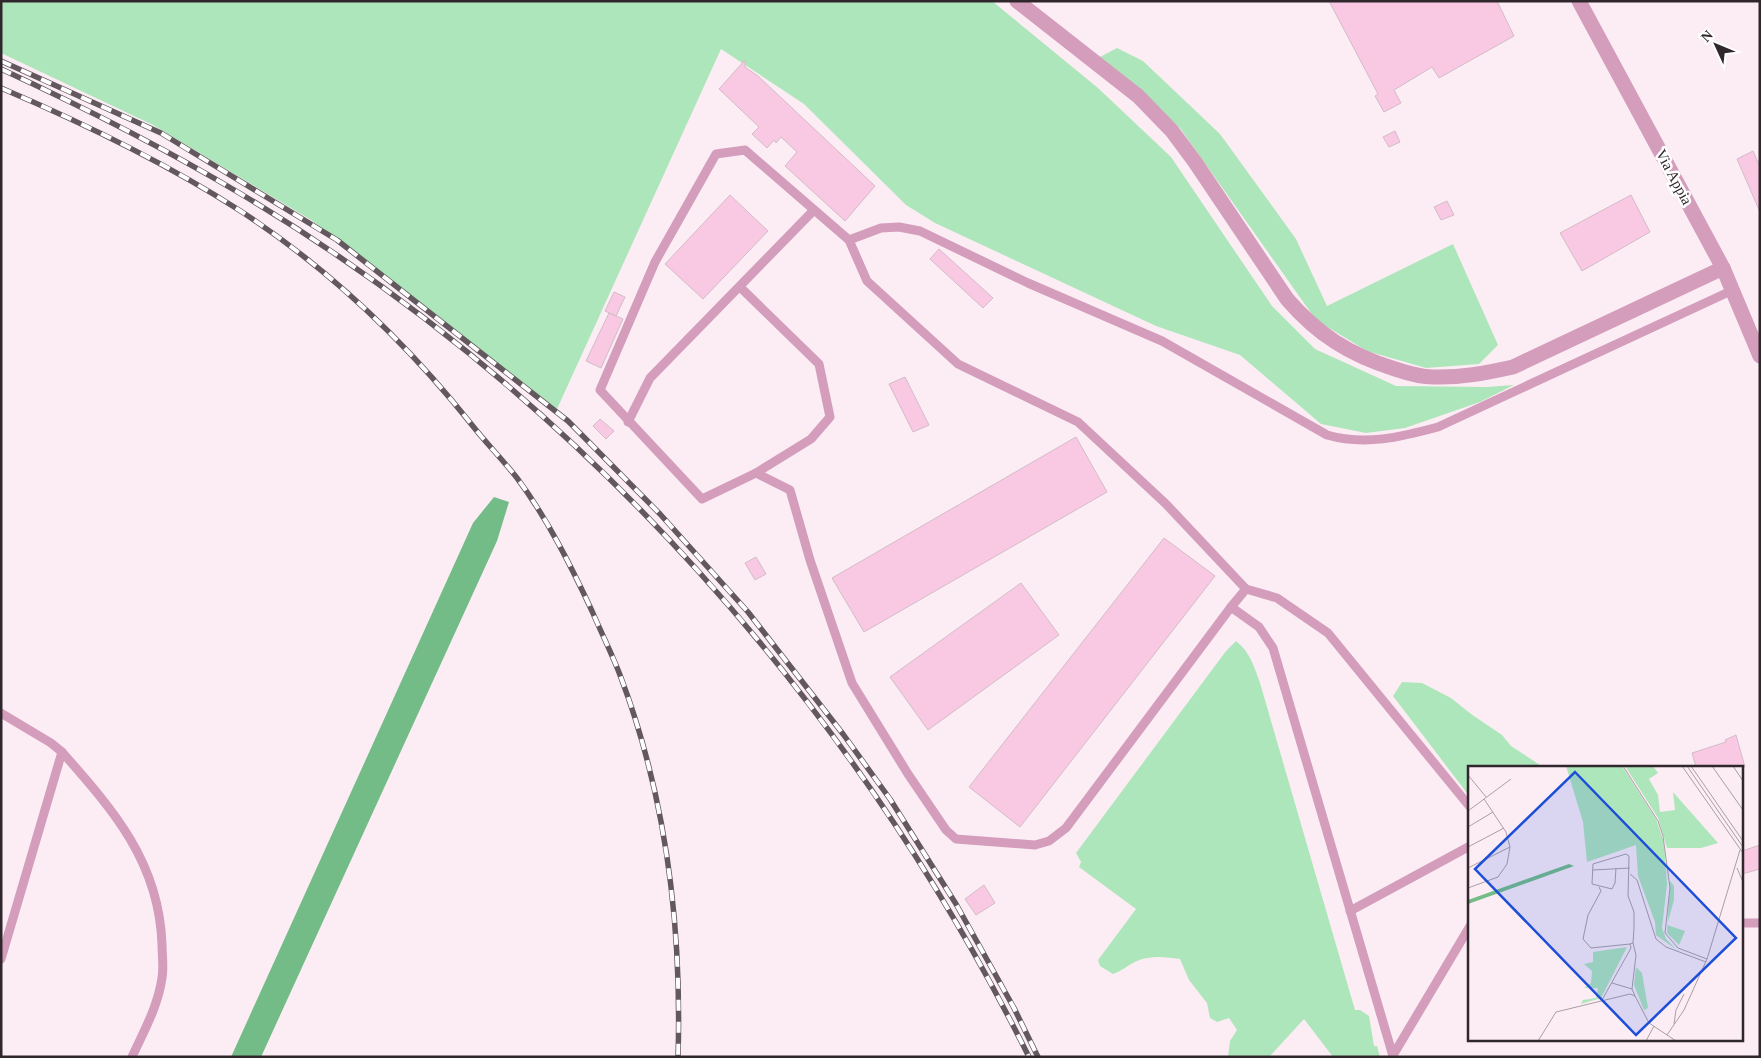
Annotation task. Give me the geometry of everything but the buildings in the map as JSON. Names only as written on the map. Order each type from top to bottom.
[{"type":"street","points":[[1017,1],[1138,96],[1172,131],[1196,162],[1270,275],[1298,312],[1335,343],[1372,361],[1430,377],[1482,374],[1512,367],[1723,268]]},
{"type":"street","name":"Via Appia","points":[[1579,1],[1723,268],[1760,356]]},
{"type":"lane","points":[[740,287],[819,364],[830,417],[811,439],[756,473],[702,499],[600,390],[655,262],[716,154],[745,150],[849,240],[867,281],[958,364],[1078,422],[1166,504],[1246,589],[1277,598],[1328,633],[1468,805]]},
{"type":"lane","points":[[628,422],[650,378],[814,210]]},
{"type":"lane","points":[[849,240],[881,228],[920,231],[1028,283],[1162,341],[1327,435],[1344,440],[1396,438],[1438,427],[1733,290]]},
{"type":"lane","points":[[756,473],[790,490],[810,560],[852,683],[908,774],[946,830],[956,839],[1035,845],[1049,841],[1066,828],[1246,589]]},
{"type":"lane","points":[[1231,607],[1259,627],[1273,648],[1392,1056]]},
{"type":"lane","points":[[1,713],[52,742],[62,752],[120,820],[144,862],[161,922],[163,977],[156,1004],[132,1057]]},
{"type":"lane","points":[[1,959],[62,752]]},
{"type":"lane","points":[[1350,911],[1468,847]]},
{"type":"lane","points":[[1744,923],[1760,923]]},
{"type":"lane","points":[[1392,1056],[1468,929]]},
{"type":"shaded area","points":[[1,1],[992,1],[1098,88],[1171,157],[1272,306],[1315,349],[1396,386],[1487,387],[1514,385],[1480,402],[1405,428],[1366,433],[1321,424],[1240,355],[1156,326],[935,223],[906,205],[804,104],[721,49],[557,409],[311,220],[153,125],[1,53]]},
{"type":"shaded area","points":[[1117,48],[1143,61],[1220,134],[1296,239],[1327,306],[1453,244],[1498,345],[1479,364],[1426,368],[1367,351],[1316,320],[1180,128],[1100,57]]},
{"type":"shaded area","points":[[494,497],[509,502],[497,541],[261,1057],[231,1057],[473,523]]},
{"type":"shaded area","points":[[1236,641],[1248,655],[1260,683],[1355,1010],[1360,1010],[1369,1016],[1374,1046],[1377,1046],[1380,1057],[1333,1057],[1304,1019],[1269,1057],[1228,1057],[1230,1041],[1237,1030],[1229,1018],[1217,1022],[1210,1018],[1207,1003],[1189,980],[1180,959],[1148,958],[1137,961],[1113,974],[1100,966],[1098,960],[1136,909],[1079,867],[1081,862],[1076,853],[1226,651]]},
{"type":"shaded area","points":[[1402,682],[1422,683],[1451,698],[1502,735],[1511,746],[1541,766],[1468,766],[1468,794],[1393,696]]},
{"type":"railway","points":[[1,61],[161,133],[337,240],[568,421],[660,514],[748,612],[843,734],[890,799],[956,904],[1014,1008],[1038,1057]]},
{"type":"railway","points":[[1,69],[123,128],[183,160],[241,194],[365,275],[483,365],[593,463],[696,569],[792,683],[880,802],[959,927],[1029,1057]]},
{"type":"railway","points":[[1,88],[93,129],[211,192],[272,232],[304,256],[393,336],[447,394],[512,471],[528,493],[567,560],[610,651],[636,721],[649,768],[660,815],[674,911],[679,1009],[678,1057]]}]
